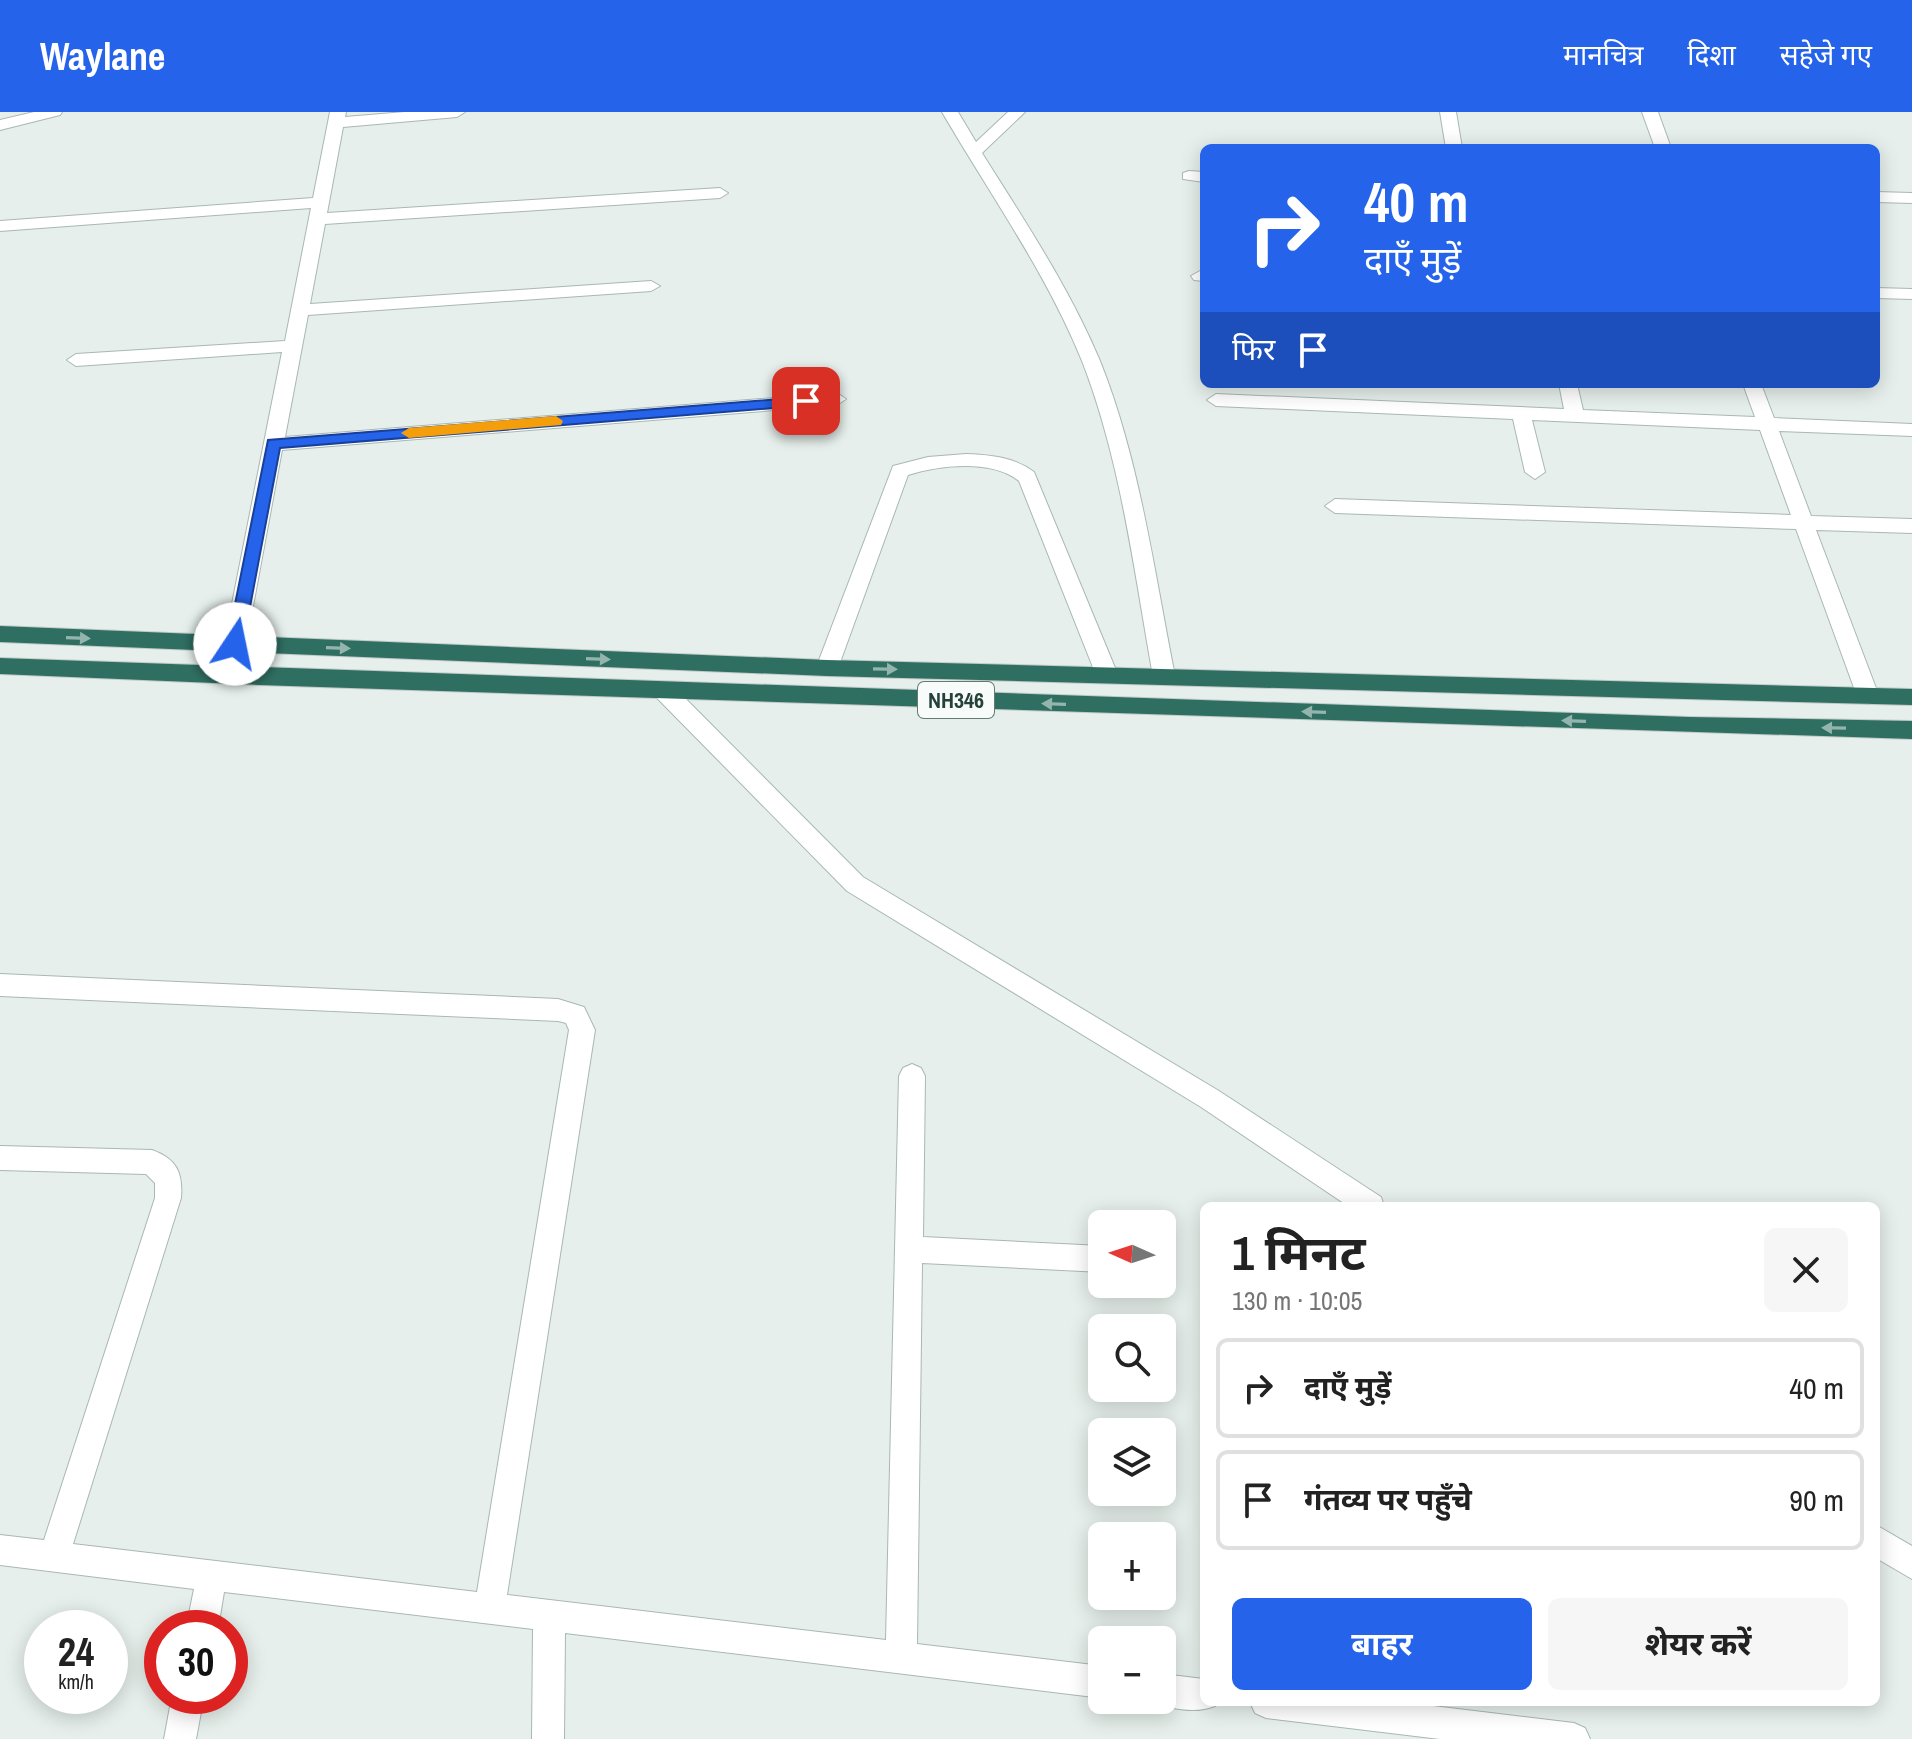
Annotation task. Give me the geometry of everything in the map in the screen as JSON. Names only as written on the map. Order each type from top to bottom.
[{"type":"highway","name":"NH346","points":[[0,634],[827,668],[1912,697]]},
{"type":"highway","name":"NH346","points":[[0,666],[1690,725],[1912,730]]},
{"type":"street","points":[[0,125],[54,112]]},
{"type":"street","points":[[235,644],[337,117],[457,112]]},
{"type":"street","points":[[950,112],[1063,301],[1091,360],[1113,425],[1164,676]]},
{"type":"street","points":[[973,153],[1017,112]]},
{"type":"street","points":[[1448,112],[1453,144]]},
{"type":"street","points":[[1650,112],[1662,144]]},
{"type":"street","points":[[0,226],[720,193]]},
{"type":"street","points":[[1880,197],[1912,198]]},
{"type":"street","points":[[299,310],[651,286]]},
{"type":"street","points":[[1880,293],[1912,294]]},
{"type":"street","points":[[76,360],[292,346]]},
{"type":"street","points":[[1569,388],[1575,417]]},
{"type":"street","points":[[1754,388],[1868,696]]},
{"type":"street","points":[[273,444],[837,399]]},
{"type":"street","points":[[1216,400],[1912,430]]},
{"type":"street","points":[[1521,414],[1535,472]]},
{"type":"street","points":[[827,668],[900,471],[917,464],[946,462],[1008,464],[1020,469],[1027,477],[1107,675]]},
{"type":"street","points":[[1335,506],[1912,526]]},
{"type":"street","points":[[663,690],[855,884],[1210,1099],[1365,1202]]},
{"type":"street","points":[[0,985],[558,1010],[575,1015],[582,1030],[490,1608]]},
{"type":"street","points":[[901,1658],[912,1076]]},
{"type":"street","points":[[0,1158],[152,1162],[169,1178],[168,1198],[54,1557]]},
{"type":"street","points":[[908,1249],[1088,1258]]},
{"type":"street","points":[[1880,1543],[1912,1564]]},
{"type":"street","points":[[0,1550],[1088,1680]]},
{"type":"street","points":[[205,1610],[212,1575]]},
{"type":"street","points":[[548,1739],[549,1616]]},
{"type":"street","points":[[1176,1692],[1200,1695]]},
{"type":"street","points":[[1299,1706],[1574,1739]]},
{"type":"street","points":[[180,1739],[185,1714]]},
{"type":"slow traffic","points":[[409,433],[556,421]]},
{"type":"route","points":[[235,644],[273,444],[806,401]]}]
